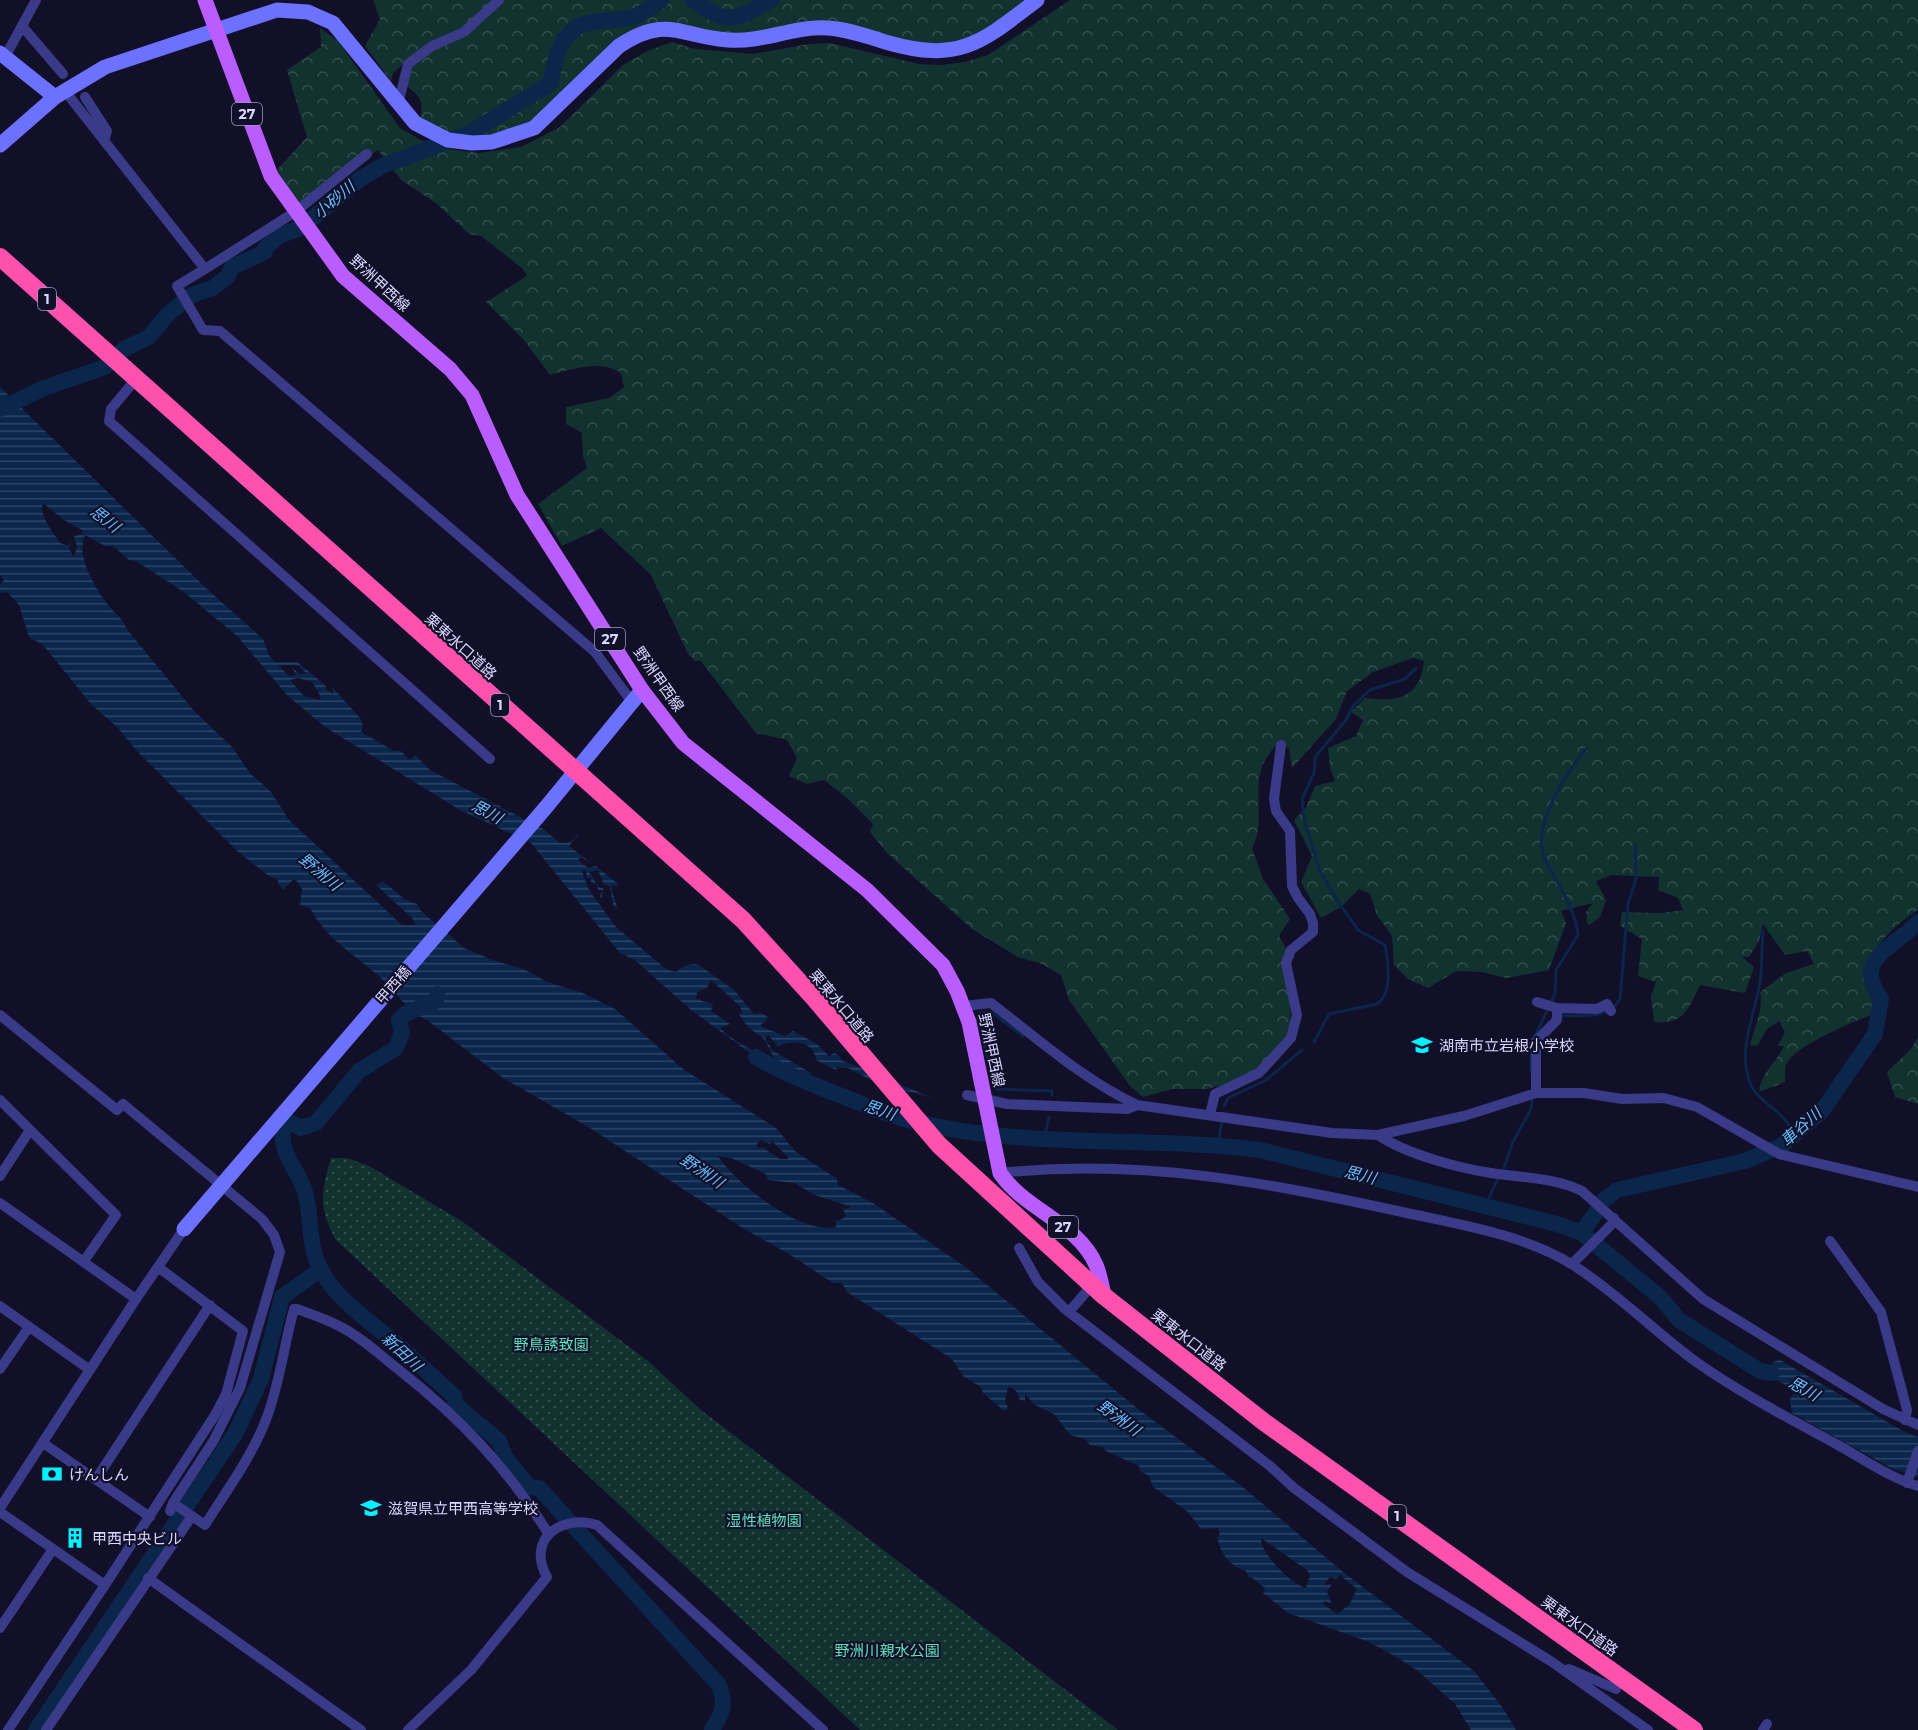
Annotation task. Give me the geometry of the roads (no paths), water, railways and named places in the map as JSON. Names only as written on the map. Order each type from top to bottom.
[{"type":"highway","name":"栗東水口道路","points":[[0,257],[574,772],[743,920],[814,998],[865,1061],[939,1145],[1098,1291],[1264,1422],[1694,1730]]},
{"type":"main road","name":"野洲甲西線","points":[[205,0],[271,176],[343,276],[450,369],[472,395],[517,495],[621,655],[637,696],[684,743],[807,840],[915,934],[943,965],[964,1005],[999,1171],[1011,1189],[1063,1227],[1087,1250],[1096,1265],[1098,1291]]},
{"type":"street","points":[[36,0],[2,55],[60,94],[104,141],[205,269]]},
{"type":"street","points":[[398,105],[408,64],[432,46],[464,32],[499,0]]},
{"type":"street","points":[[0,145],[60,94],[105,67],[130,56],[277,10],[297,9],[320,16],[344,34],[398,105],[415,123],[434,134],[472,143],[492,141],[534,128],[619,46],[629,39],[657,30],[675,29],[712,38],[741,40],[810,28],[832,28],[912,49],[953,51],[981,41],[1037,0]]},
{"type":"street","points":[[22,26],[63,74]]},
{"type":"street","points":[[85,97],[107,131],[104,141]]},
{"type":"street","points":[[367,154],[302,221],[205,269],[177,286],[203,330],[220,331],[605,662],[623,692],[637,696]]},
{"type":"street","points":[[136,379],[114,405],[109,413],[109,421],[490,759]]},
{"type":"street","points":[[605,662],[621,655]]},
{"type":"street","name":"甲西橋","points":[[184,1229],[547,806],[637,696]]},
{"type":"street","points":[[1210,1114],[1215,1094],[1259,1073],[1291,1038],[1297,1015],[1286,963],[1291,951],[1313,932],[1314,922],[1292,886],[1290,831],[1276,811],[1274,798],[1281,745]]},
{"type":"street","points":[[964,1005],[992,1003],[1081,1071],[1114,1094],[1137,1105],[1332,1133],[1378,1135],[1464,1116],[1536,1093],[1584,1093],[1622,1099],[1664,1098],[1697,1107],[1779,1154],[1918,1187]]},
{"type":"street","points":[[1536,1093],[1536,1041],[1551,1009],[1597,1009],[1607,1004],[1610,1009]]},
{"type":"street","points":[[0,1015],[117,1110],[123,1104],[222,1184],[262,1219],[274,1235],[280,1252],[240,1388],[214,1440],[173,1506],[205,1525],[248,1456],[273,1400],[294,1309],[297,1309],[339,1325],[362,1340],[444,1405],[487,1449],[515,1483],[548,1533]]},
{"type":"street","points":[[968,1095],[984,1101],[1007,1104],[1128,1109],[1137,1105]]},
{"type":"street","points":[[0,1100],[116,1215],[84,1261]]},
{"type":"street","points":[[0,1176],[30,1130]]},
{"type":"street","points":[[1378,1135],[1393,1145],[1471,1169],[1563,1182],[1599,1204],[1614,1221],[1703,1299],[1758,1335],[1905,1420],[1918,1425]]},
{"type":"street","points":[[999,1171],[1109,1168],[1186,1172],[1244,1179],[1498,1234],[1573,1263],[1696,1362],[1791,1419],[1911,1482],[1918,1450]]},
{"type":"street","points":[[0,1203],[136,1299]]},
{"type":"street","points":[[1573,1263],[1614,1221]]},
{"type":"street","points":[[0,1508],[184,1229]]},
{"type":"street","points":[[1830,1241],[1881,1312],[1907,1410],[1905,1420]]},
{"type":"street","points":[[1019,1248],[1038,1282],[1069,1312],[1378,1551],[1459,1606],[1552,1662],[1648,1730]]},
{"type":"street","points":[[8,1730],[150,1517],[226,1394],[243,1331],[158,1268]]},
{"type":"street","points":[[1069,1312],[1098,1291]]},
{"type":"street","points":[[96,1479],[210,1305]]},
{"type":"street","points":[[0,1306],[90,1370]]},
{"type":"street","points":[[0,1369],[29,1327]]},
{"type":"street","points":[[43,1443],[150,1517]]},
{"type":"street","points":[[0,1512],[105,1584]]},
{"type":"street","points":[[46,1730],[190,1515]]},
{"type":"street","points":[[408,1730],[471,1670],[548,1577],[541,1566],[540,1551],[548,1533],[564,1524],[584,1521],[597,1524],[823,1730]]},
{"type":"street","points":[[0,1628],[53,1549]]},
{"type":"street","points":[[148,1578],[361,1730]]},
{"type":"street","points":[[1552,1662],[1616,1689]]},
{"type":"water","name":"野洲川","points":[[0,387],[208,590],[263,639],[269,655],[275,662],[297,662],[327,689],[321,686],[333,694],[332,687],[360,718],[363,726],[361,732],[394,751],[401,751],[410,760],[415,755],[430,770],[543,829],[560,843],[570,842],[580,833],[569,846],[593,865],[581,857],[578,860],[588,868],[596,866],[618,884],[617,887],[613,884],[611,887],[618,910],[613,905],[610,887],[603,883],[598,870],[589,872],[599,887],[604,889],[601,900],[600,894],[603,890],[598,890],[590,877],[587,879],[586,870],[582,871],[589,890],[616,927],[666,969],[676,972],[693,964],[699,965],[734,990],[754,1014],[762,1013],[770,1019],[765,1019],[766,1022],[761,1024],[762,1027],[785,1036],[793,1031],[817,1044],[829,1056],[834,1053],[840,1056],[841,1060],[933,1098],[876,1083],[848,1068],[837,1067],[836,1070],[816,1060],[814,1053],[807,1045],[790,1043],[778,1046],[768,1035],[765,1038],[773,1051],[813,1074],[804,1073],[807,1079],[798,1072],[789,1073],[773,1056],[764,1039],[749,1028],[739,1015],[742,1012],[740,1006],[711,980],[707,988],[697,992],[696,999],[713,1004],[711,1011],[730,1024],[720,1028],[775,1067],[765,1064],[691,1010],[635,960],[620,953],[531,843],[460,810],[325,727],[287,695],[237,636],[184,592],[136,561],[129,560],[113,546],[105,546],[85,535],[83,552],[88,572],[104,599],[126,628],[194,711],[232,747],[250,773],[271,792],[289,820],[402,925],[416,925],[412,918],[376,885],[383,882],[417,904],[421,911],[464,948],[526,970],[547,982],[583,993],[615,1009],[683,1069],[776,1128],[795,1151],[837,1179],[838,1185],[873,1203],[964,1266],[1138,1409],[1244,1488],[1343,1572],[1474,1671],[1503,1708],[1516,1730],[1471,1730],[1455,1704],[1418,1671],[1400,1659],[1369,1642],[1288,1613],[1263,1593],[1265,1588],[1251,1577],[1249,1578],[1246,1571],[1227,1559],[1217,1538],[1220,1533],[1218,1528],[1201,1529],[1187,1511],[1153,1487],[1149,1476],[1140,1471],[1139,1466],[1106,1451],[1103,1447],[1090,1445],[1085,1439],[1070,1435],[1054,1414],[1035,1405],[1025,1394],[1025,1401],[1020,1400],[1013,1388],[1008,1387],[1005,1402],[1009,1409],[1003,1410],[983,1393],[981,1387],[964,1377],[952,1359],[847,1292],[842,1283],[833,1283],[789,1254],[741,1227],[590,1128],[503,1078],[427,1020],[416,1015],[409,1017],[423,1010],[423,1006],[406,1005],[380,977],[333,938],[310,908],[300,905],[302,889],[296,880],[283,889],[278,884],[278,879],[270,877],[236,850],[136,750],[118,728],[91,704],[43,645],[29,637],[19,605],[7,592],[0,593],[0,585],[4,580],[0,575]],"holes":[[[43,503],[64,520],[82,530],[82,534],[74,536],[77,547],[74,557],[69,549],[72,541],[69,546],[60,543],[47,524],[42,508]],[[278,665],[297,665],[306,673],[299,674],[291,666],[296,675],[289,676]],[[298,678],[312,682],[321,697],[319,700],[304,696],[290,680]],[[761,1140],[770,1144],[772,1141],[788,1159],[780,1159],[762,1147],[759,1148],[756,1145]],[[718,1156],[731,1158],[766,1174],[768,1180],[794,1183],[815,1195],[852,1207],[843,1209],[846,1216],[839,1221],[836,1220],[836,1227],[805,1223],[771,1205],[739,1180]],[[1261,1538],[1307,1570],[1310,1575],[1306,1588],[1292,1581],[1266,1552]],[[1340,1575],[1357,1589],[1349,1605],[1337,1614],[1323,1604],[1325,1601],[1332,1604],[1327,1592],[1332,1584],[1324,1585],[1330,1577],[1336,1579]]]},
{"type":"water","points":[[407,1018],[408,1040],[405,1040],[404,1020]]},
{"type":"water","points":[[1780,1360],[1903,1431],[1918,1437],[1918,1477],[1893,1469],[1792,1413],[1790,1400],[1795,1390],[1751,1366],[1770,1368],[1773,1362]]},
{"type":"waterway","name":"小砂川","points":[[0,409],[44,388],[105,367],[124,349],[149,337],[168,314],[192,295],[213,288],[228,276],[232,267],[265,252],[266,247],[279,236],[302,227],[360,179],[382,166],[468,134],[550,84],[558,52],[564,40],[579,26],[597,21],[633,17],[661,0]]},
{"type":"waterway","name":"小砂川","points":[[693,0],[715,14],[731,18],[748,13],[771,0]]},
{"type":"waterway","points":[[1314,1042],[1329,1014],[1377,1004],[1385,993],[1388,969],[1385,945],[1358,930],[1319,869],[1304,819],[1302,799],[1314,773],[1315,757],[1346,720],[1353,706],[1370,690],[1405,679],[1416,668]]},
{"type":"waterway","points":[[1535,1036],[1555,994],[1556,970],[1578,935],[1569,905],[1545,859],[1542,832],[1546,816],[1561,785],[1587,748]]},
{"type":"waterway","points":[[1560,1016],[1585,1016],[1601,1013],[1615,1006],[1620,999],[1628,904],[1636,879],[1635,844]]},
{"type":"waterway","name":"車谷川","points":[[1582,1233],[1604,1200],[1617,1190],[1745,1161],[1781,1146],[1822,1111],[1875,1034],[1881,999],[1873,985],[1871,973],[1873,963],[1918,922]]},
{"type":"waterway","points":[[1763,931],[1761,976],[1746,1044],[1746,1070],[1754,1090],[1786,1121],[1793,1136]]},
{"type":"waterway","name":"新田川","points":[[437,994],[436,1001],[405,1014],[399,1020],[402,1033],[396,1048],[359,1071],[316,1123],[301,1128],[290,1122],[283,1128],[287,1156],[300,1179],[306,1196],[316,1259],[330,1284],[350,1306],[397,1344],[454,1396],[455,1404],[499,1441],[505,1457],[529,1487],[539,1488],[718,1684],[723,1703],[719,1718],[712,1730]]},
{"type":"waterway","points":[[1023,1036],[991,1012],[980,1013],[978,1016],[994,1086],[997,1089],[1052,1091],[1052,1095]]},
{"type":"waterway","points":[[1224,1106],[1228,1098],[1266,1080],[1302,1050]]},
{"type":"waterway","points":[[1531,1054],[1531,1071]]},
{"type":"waterway","name":"思川","points":[[756,1057],[794,1076],[879,1111],[939,1127],[1030,1138],[1168,1143],[1260,1150],[1557,1224],[1582,1233],[1661,1298],[1679,1320],[1760,1371],[1772,1373]]},
{"type":"waterway","points":[[1504,1168],[1513,1142],[1531,1109],[1532,1100]]},
{"type":"waterway","points":[[1044,1139],[1049,1117]]},
{"type":"waterway","points":[[1218,1145],[1222,1121]]},
{"type":"waterway","points":[[1486,1205],[1498,1178]]},
{"type":"waterway","points":[[36,1730],[235,1434],[261,1379],[282,1297],[321,1269]]},
{"type":"place","name":"湖南市立岩根小学校","points":[[1422,1045]]},
{"type":"place","name":"けんしん","points":[[52,1474]]},
{"type":"place","name":"滋賀県立甲西高等学校","points":[[371,1508]]},
{"type":"place","name":"甲西中央ビル","points":[[75,1538]]},
{"type":"park label","name":"野鳥誘致園","points":[[551,1344]]},
{"type":"park label","name":"湿性植物園","points":[[764,1520]]},
{"type":"park label","name":"野洲川親水公園","points":[[887,1650]]}]
